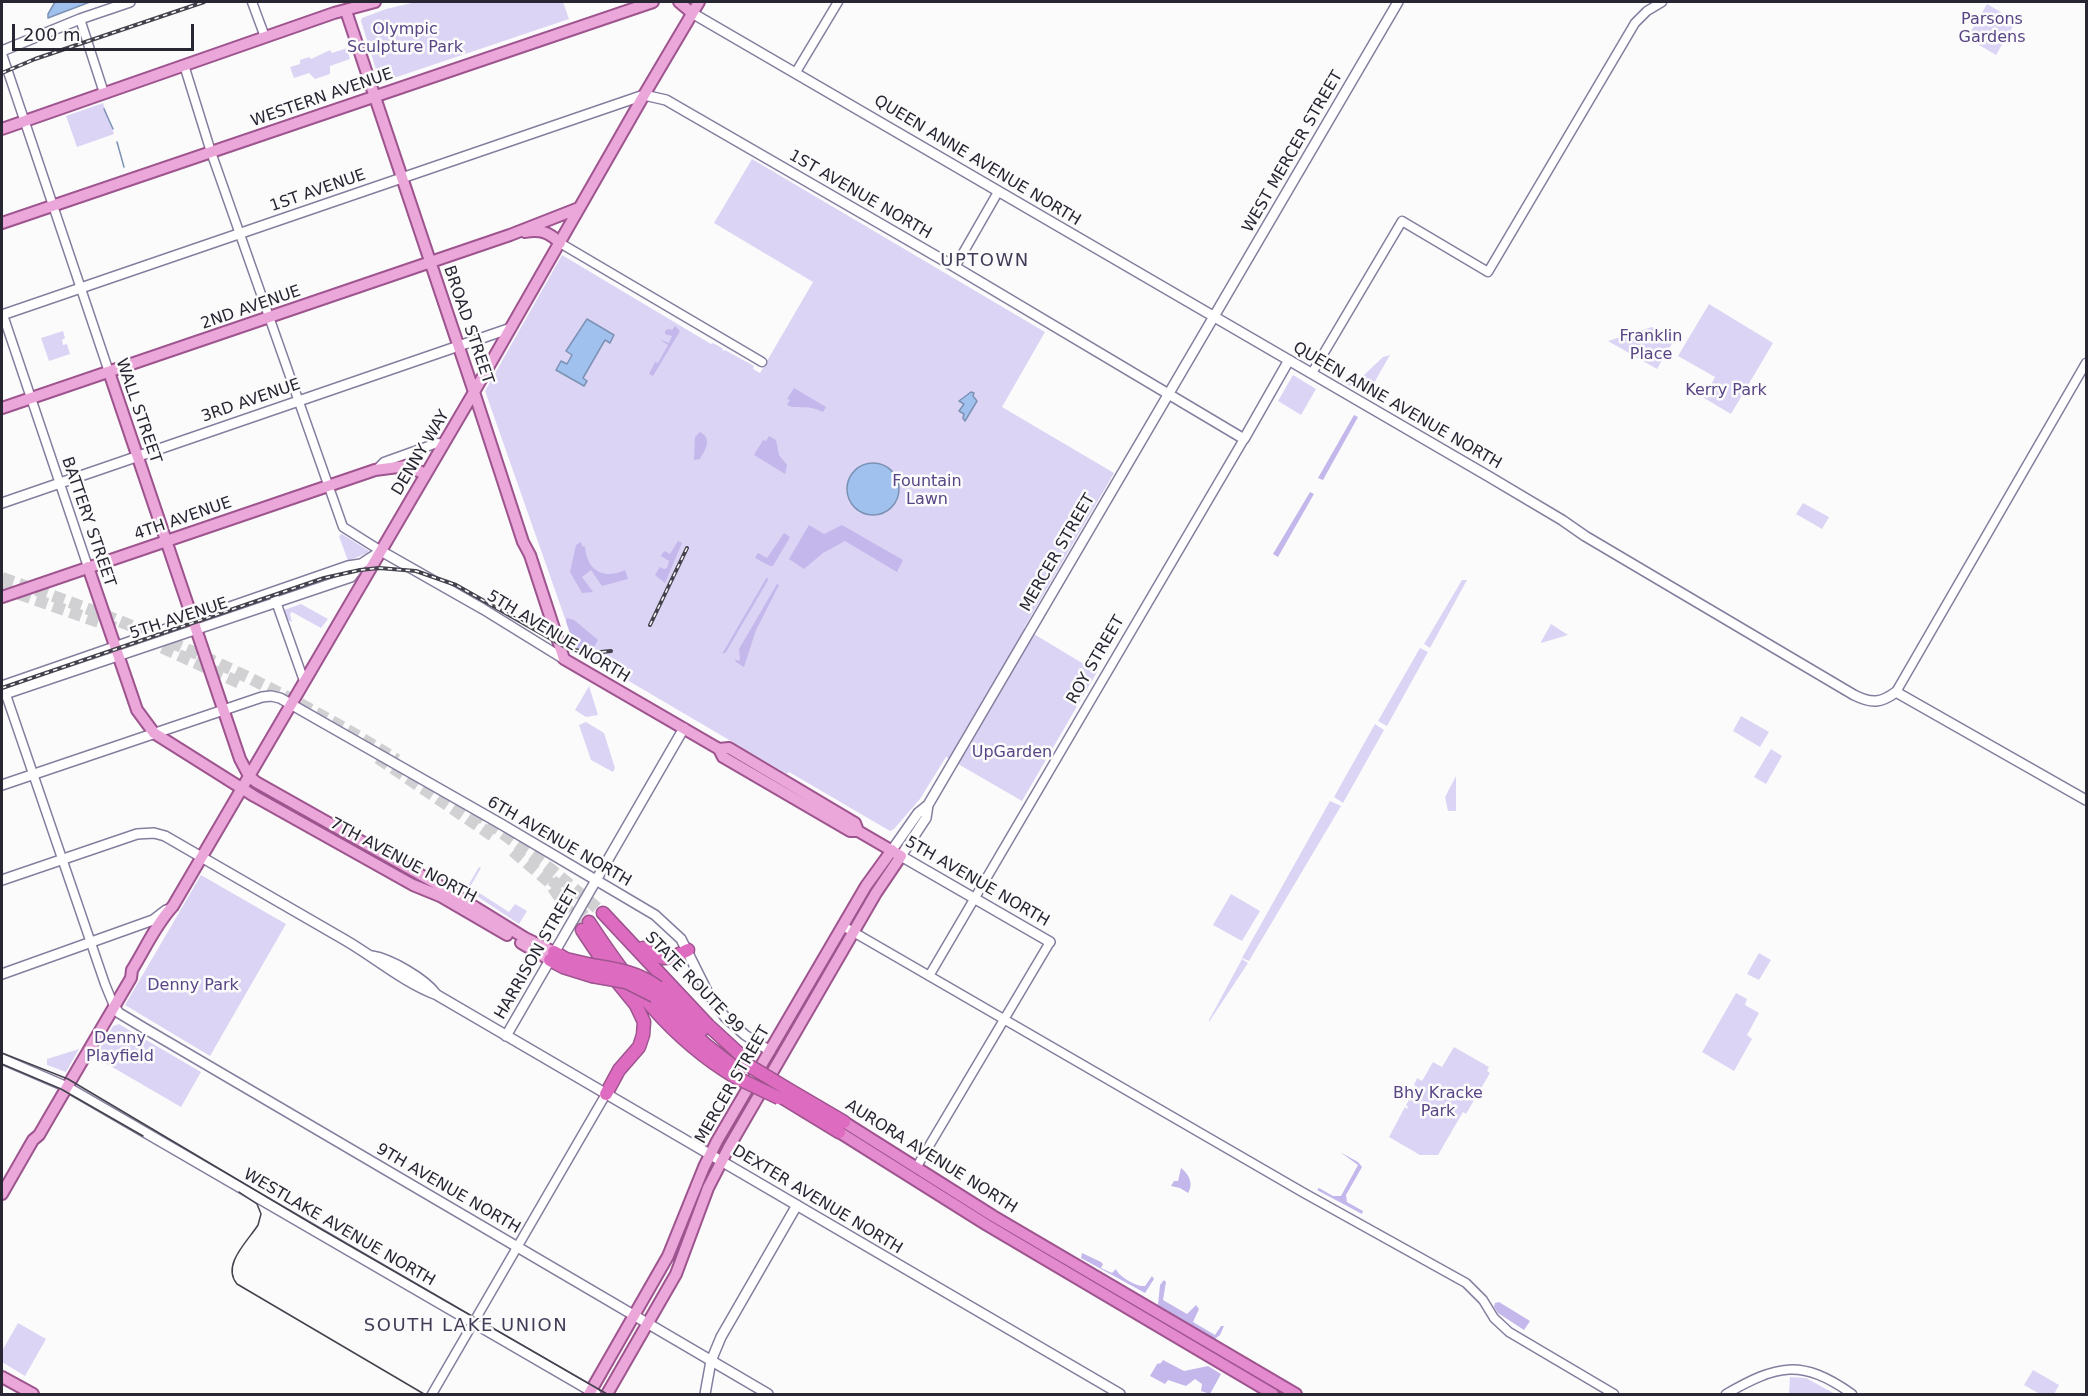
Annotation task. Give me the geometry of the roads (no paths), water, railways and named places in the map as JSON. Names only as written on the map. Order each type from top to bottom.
[{"type":"highway","name":"STATE ROUTE 99","points":[[603,913],[708,1025],[740,1067]]},
{"type":"highway","name":"STATE ROUTE 99","points":[[606,1094],[619,1070],[639,1047],[644,1035],[644,1022],[636,1005],[614,978],[586,926],[660,1017],[692,1047],[763,1074]]},
{"type":"highway","points":[[627,937],[662,959],[671,958],[688,950]]},
{"type":"highway","name":"AURORA AVENUE NORTH","points":[[552,956],[570,970],[592,971],[656,991],[706,1046],[783,1095],[916,1168],[1144,1307],[1296,1395]]},
{"type":"highway","name":"AURORA AVENUE NORTH","points":[[763,1074],[783,1095]]},
{"type":"highway","name":"AURORA AVENUE NORTH","points":[[842,1127],[996,1231],[1273,1395]]},
{"type":"main road","points":[[2,53],[80,19],[130,2]]},
{"type":"main road","points":[[2,129],[334,13],[344,6],[375,2]]},
{"type":"main road","name":"WESTERN AVENUE","points":[[2,223],[652,2]]},
{"type":"main road","points":[[679,2],[692,13]]},
{"type":"main road","name":"DENNY WAY","points":[[131,978],[132,970],[173,906],[444,444],[699,2]]},
{"type":"main road","name":"WEST MERCER STREET","points":[[1214,317],[1398,2]]},
{"type":"main road","name":"BROAD STREET","points":[[344,6],[564,658]]},
{"type":"main road","name":"QUEEN ANNE AVENUE NORTH","points":[[692,13],[1552,514],[1585,537],[1854,695],[1875,702],[1887,699],[1896,692]]},
{"type":"main road","name":"1ST AVENUE","points":[[2,315],[644,95]]},
{"type":"main road","name":"1ST AVENUE NORTH","points":[[644,95],[657,96],[666,100],[1244,439]]},
{"type":"main road","name":"2ND AVENUE","points":[[2,408],[510,235],[579,208]]},
{"type":"main road","name":"2ND AVENUE","points":[[510,235],[527,231],[543,231],[552,235],[560,243]]},
{"type":"main road","name":"MERCER STREET","points":[[607,1395],[681,1265],[705,1196],[722,1160],[833,968],[918,813],[928,805],[1214,317]]},
{"type":"main road","name":"3RD AVENUE","points":[[2,503],[511,328]]},
{"type":"main road","name":"ROY STREET","points":[[1244,439],[1289,360]]},
{"type":"main road","name":"WALL STREET","points":[[109,372],[240,759],[249,776]]},
{"type":"main road","name":"4TH AVENUE","points":[[2,597],[375,470],[406,466],[426,474]]},
{"type":"main road","name":"5TH AVENUE NORTH","points":[[381,551],[719,749],[723,757],[850,831],[858,831],[1050,942]]},
{"type":"main road","name":"5TH AVENUE","points":[[3,690],[274,598],[349,566],[361,564],[381,551]]},
{"type":"main road","name":"BATTERY STREET","points":[[88,567],[137,710],[154,734]]},
{"type":"main road","points":[[1896,692],[2086,800]]},
{"type":"main road","name":"6TH AVENUE NORTH","points":[[2,785],[224,710],[268,696],[277,697],[501,824],[655,915],[675,932],[688,950],[708,993],[719,1010],[745,1035],[770,1051]]},
{"type":"main road","name":"HARRISON STREET","points":[[506,1036],[684,728]]},
{"type":"main road","name":"7TH AVENUE NORTH","points":[[154,734],[254,796],[413,885],[552,956]]},
{"type":"main road","name":"7TH AVENUE NORTH","points":[[249,776],[444,888],[552,956]]},
{"type":"main road","name":"DEXTER AVENUE NORTH","points":[[2,880],[131,835],[148,832],[159,834],[372,956],[382,958],[430,986],[437,995],[506,1036],[722,1160],[1120,1395]]},
{"type":"main road","name":"MERCER STREET","points":[[592,1394],[668,1257],[710,1154],[866,886],[896,853]]},
{"type":"main road","points":[[2,974],[153,920],[173,906]]},
{"type":"main road","name":"DENNY WAY","points":[[2,1194],[131,978],[137,973],[170,917],[173,906]]},
{"type":"main road","points":[[140,924],[157,928]]},
{"type":"main road","points":[[770,1051],[775,1051],[803,1003],[833,968]]},
{"type":"main road","name":"9TH AVENUE NORTH","points":[[114,1006],[119,1013],[144,1028],[768,1395]]},
{"type":"main road","name":"WESTLAKE AVENUE NORTH","points":[[2,1059],[67,1087],[592,1394]]},
{"type":"main road","name":"DENNY WAY","points":[[2,1205],[38,1143],[39,1135]]},
{"type":"main road","points":[[705,1395],[711,1362],[721,1337],[797,1205]]},
{"type":"main road","points":[[2,1377],[33,1395]]},
{"type":"street","points":[[252,2],[265,37]]},
{"type":"street","points":[[796,72],[838,2]]},
{"type":"street","points":[[1312,374],[1402,221],[1488,272],[1633,26],[1643,14],[1662,2]]},
{"type":"street","points":[[80,19],[104,93]]},
{"type":"street","name":"WALL STREET","points":[[2,53],[109,372]]},
{"type":"street","points":[[184,65],[211,152],[344,527],[381,551]]},
{"type":"street","points":[[954,267],[998,192]]},
{"type":"street","points":[[560,243],[762,362]]},
{"type":"street","name":"BATTERY STREET","points":[[2,315],[88,567]]},
{"type":"street","points":[[1896,692],[2086,363]]},
{"type":"street","name":"ROY STREET","points":[[929,976],[1244,439]]},
{"type":"street","name":"4TH AVENUE","points":[[375,470],[384,462],[438,443],[444,444]]},
{"type":"street","points":[[274,598],[304,681]]},
{"type":"street","points":[[3,690],[114,1006]]},
{"type":"street","points":[[843,926],[1307,1195],[1466,1283],[1483,1300],[1494,1318],[1509,1332],[1614,1395]]},
{"type":"street","points":[[916,1168],[1050,942]]},
{"type":"street","points":[[432,1395],[606,1094]]},
{"type":"street","points":[[1726,1395],[1762,1375],[1786,1369],[1798,1370],[1830,1381],[1852,1395]]},
{"type":"water","points":[[55,2],[90,2],[48,18]]},
{"type":"water","points":[[587,319],[614,335],[610,343],[605,340],[583,378],[587,381],[584,386],[556,370],[561,361],[567,364],[572,355],[566,351]]},
{"type":"water","points":[[971,392],[974,393],[973,396],[977,401],[965,421],[964,414],[959,411],[964,404],[959,401]]},
{"type":"water","points":[[873,463],[883,465],[891,471],[897,479],[899,489],[897,499],[891,507],[883,513],[873,515],[863,513],[855,507],[849,499],[847,489],[849,479],[855,471],[863,465]]},
{"type":"waterway","points":[[104,109],[113,129]]},
{"type":"waterway","points":[[117,142],[124,167]]},
{"type":"tunnel","points":[[2,578],[105,615],[205,657],[303,705],[397,760]]},
{"type":"tunnel","points":[[2,588],[116,628]]},
{"type":"tunnel","points":[[146,640],[244,685]]},
{"type":"tunnel","points":[[378,758],[493,836]]},
{"type":"tunnel","points":[[474,812],[552,870],[603,913]]},
{"type":"tunnel","points":[[513,851],[549,882],[582,930]]},
{"type":"tunnel","points":[[552,880],[589,922]]},
{"type":"tram line","points":[[2,1053],[68,1079],[319,1228],[607,1394]]},
{"type":"tram line","points":[[2,1064],[61,1089],[143,1136]]},
{"type":"tram line","points":[[239,1192],[257,1204],[261,1214],[258,1225],[234,1261],[233,1277],[237,1284],[424,1394]]},
{"type":"railway","points":[[2,73],[35,59],[204,2]]},
{"type":"railway","points":[[650,625],[687,548]]},
{"type":"railway","points":[[2,688],[324,578],[379,568],[416,571],[456,585],[569,649],[591,653],[611,651]]},
{"type":"district","name":"UPTOWN","points":[[985,261]]},
{"type":"district","name":"SOUTH LAKE UNION","points":[[466,1326]]},
{"type":"park label","name":"Parsons Gardens","points":[[1992,29]]},
{"type":"park label","name":"Olympic Sculpture Park","points":[[405,39]]},
{"type":"park label","name":"Franklin Place","points":[[1651,346]]},
{"type":"park label","name":"Kerry Park","points":[[1726,391]]},
{"type":"park label","name":"Fountain Lawn","points":[[927,491]]},
{"type":"park label","name":"UpGarden","points":[[1012,753]]},
{"type":"park label","name":"Denny Park","points":[[193,986]]},
{"type":"park label","name":"Denny Playfield","points":[[120,1048]]},
{"type":"park label","name":"Bhy Kracke Park","points":[[1438,1103]]}]
